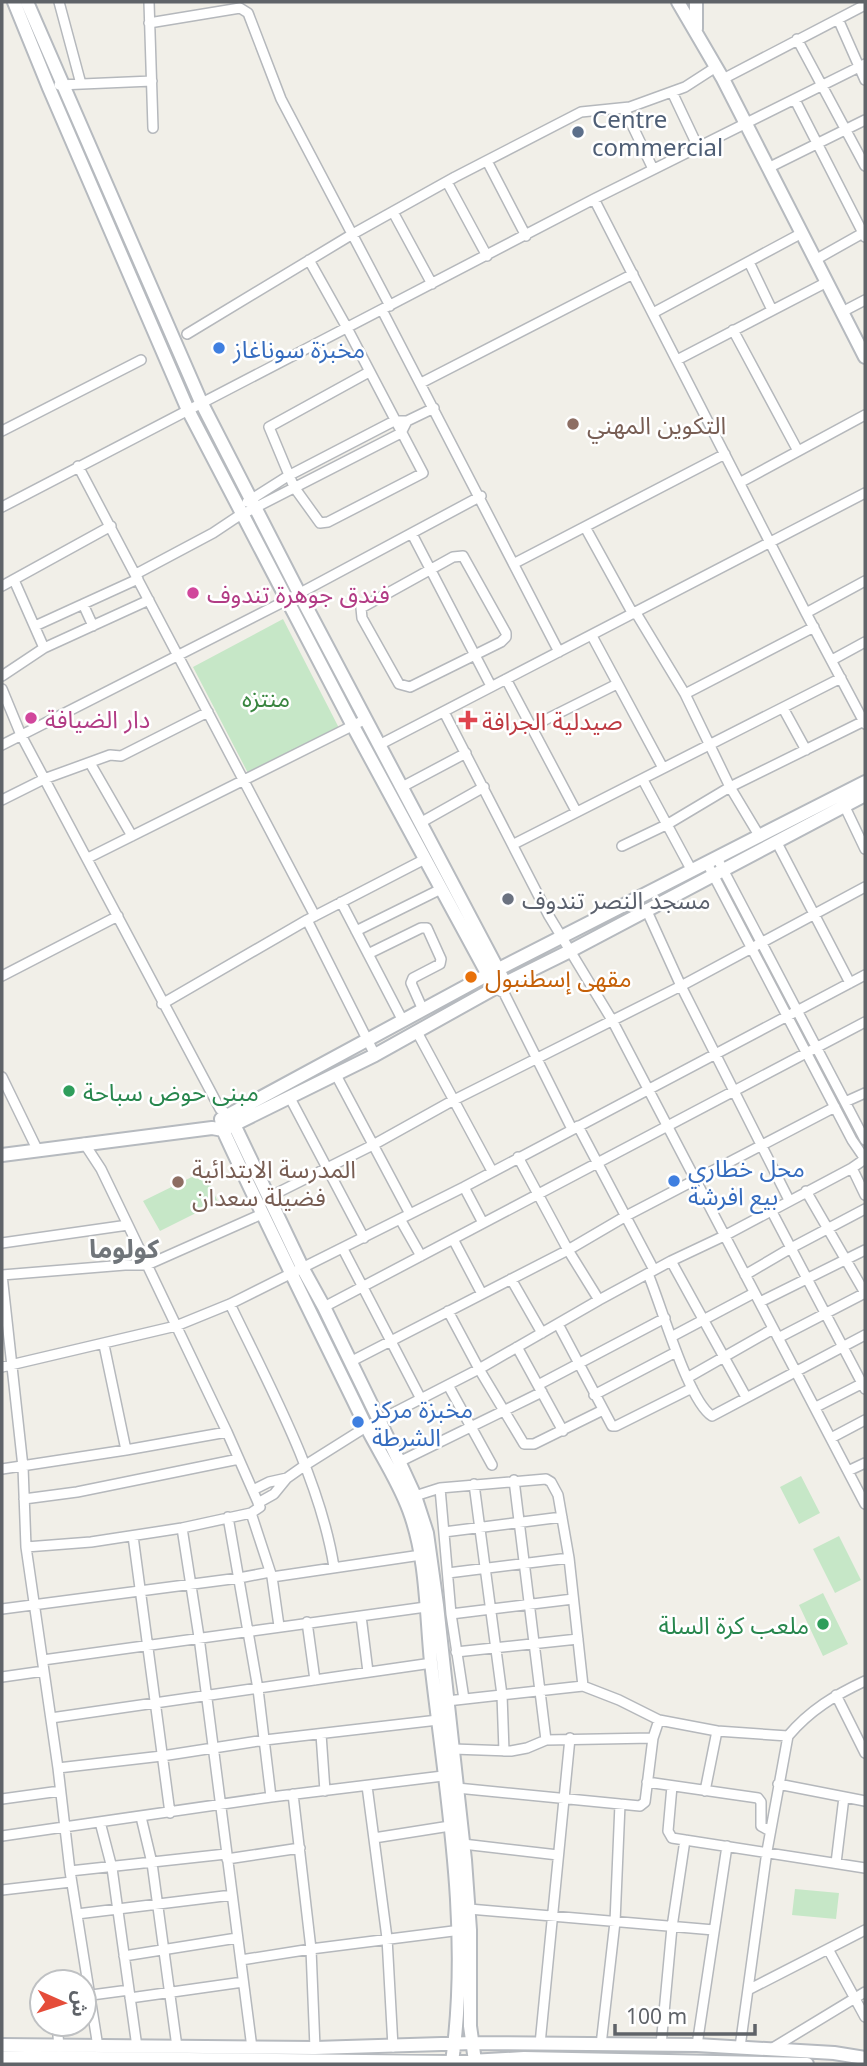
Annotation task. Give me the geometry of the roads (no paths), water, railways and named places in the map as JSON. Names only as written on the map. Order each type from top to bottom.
[{"type":"street","points":[[14,2],[92,184],[172,353],[201,402],[245,510],[287,600],[425,859],[439,871],[441,889],[494,972]]},
{"type":"street","points":[[27,2],[91,149],[172,353],[188,410],[245,510],[299,593],[421,823],[439,871],[537,1059],[575,1128],[598,1162],[626,1216],[651,1272],[676,1352],[706,1412],[712,1416],[865,1335]]},
{"type":"street","points":[[59,2],[81,84]]},
{"type":"street","points":[[149,2],[153,128]]},
{"type":"street","points":[[678,2],[720,73],[865,358]]},
{"type":"street","points":[[696,2],[696,30]]},
{"type":"street","points":[[187,334],[351,235],[581,112],[624,108],[672,92],[797,39],[865,5]]},
{"type":"street","points":[[149,23],[240,8],[248,13],[281,99],[351,235],[421,383],[559,652]]},
{"type":"street","points":[[838,19],[863,66],[865,79]]},
{"type":"street","points":[[797,39],[865,166]]},
{"type":"street","points":[[2,507],[346,326],[386,308],[698,146],[863,66]]},
{"type":"street","points":[[49,88],[63,84],[152,81]]},
{"type":"street","points":[[672,92],[698,146]]},
{"type":"street","points":[[795,100],[861,219],[864,235],[816,260]]},
{"type":"street","points":[[624,108],[653,169]]},
{"type":"street","points":[[768,168],[865,120]]},
{"type":"street","points":[[487,161],[526,236]]},
{"type":"street","points":[[447,182],[487,256]]},
{"type":"street","points":[[594,199],[865,723],[730,787],[668,824],[622,846]]},
{"type":"street","points":[[393,212],[432,284]]},
{"type":"street","points":[[653,313],[802,233]]},
{"type":"street","points":[[309,260],[346,326],[394,421],[423,470],[422,475],[324,524],[318,522],[294,487],[269,429],[270,425],[369,372]]},
{"type":"street","points":[[749,262],[772,310]]},
{"type":"street","points":[[421,383],[633,274]]},
{"type":"street","points":[[677,360],[827,282]]},
{"type":"street","points":[[842,312],[865,300]]},
{"type":"street","points":[[733,330],[798,451]]},
{"type":"street","points":[[2,431],[141,360]]},
{"type":"street","points":[[35,626],[137,577],[213,533],[288,476],[394,421],[407,421],[434,408]]},
{"type":"street","points":[[741,482],[865,415]]},
{"type":"street","points":[[245,510],[401,433],[407,421]]},
{"type":"street","points":[[515,563],[725,454]]},
{"type":"street","points":[[78,466],[208,712],[311,918],[374,1055]]},
{"type":"street","points":[[379,745],[865,493]]},
{"type":"street","points":[[2,745],[287,600],[481,496]]},
{"type":"street","points":[[2,586],[111,526]]},
{"type":"street","points":[[585,527],[685,694],[730,787],[760,837]]},
{"type":"street","points":[[412,534],[491,686]]},
{"type":"street","points":[[463,555],[506,633],[501,642],[474,655],[410,687],[403,686],[399,684],[362,618],[361,608],[453,557],[463,555]]},
{"type":"street","points":[[13,580],[44,648]]},
{"type":"street","points":[[806,613],[865,580]]},
{"type":"street","points":[[2,676],[44,648],[149,600]]},
{"type":"street","points":[[83,604],[93,626]]},
{"type":"street","points":[[685,694],[814,627]]},
{"type":"street","points":[[592,636],[663,768]]},
{"type":"street","points":[[832,660],[865,642]]},
{"type":"street","points":[[514,844],[841,678]]},
{"type":"street","points":[[506,679],[576,811]]},
{"type":"street","points":[[531,727],[617,684]]},
{"type":"street","points":[[2,689],[21,735],[88,858],[223,1121],[269,1197],[297,1272],[366,1427],[410,1511],[432,1606],[453,1749],[450,1826],[465,1930],[470,2026],[475,2063]]},
{"type":"street","points":[[783,708],[806,750]]},
{"type":"street","points":[[2,800],[44,779],[110,755],[121,756],[208,712]]},
{"type":"street","points":[[444,712],[549,916],[612,1020],[865,1504]]},
{"type":"street","points":[[88,858],[366,719]]},
{"type":"street","points":[[402,787],[466,753]]},
{"type":"street","points":[[90,763],[132,836]]},
{"type":"street","points":[[643,780],[692,871]]},
{"type":"street","points":[[223,1121],[494,972],[692,871],[715,866],[776,841],[803,820],[865,782]]},
{"type":"street","points":[[421,823],[484,787]]},
{"type":"street","points":[[2,1155],[223,1121],[290,1098],[646,909],[760,837],[844,806],[865,795]]},
{"type":"street","points":[[844,806],[865,849]]},
{"type":"street","points":[[776,841],[850,983]]},
{"type":"street","points":[[162,1003],[311,918],[425,859]]},
{"type":"street","points":[[715,866],[756,945],[787,1015],[845,1102],[865,1140]]},
{"type":"street","points":[[269,1197],[681,986],[865,887]]},
{"type":"street","points":[[356,931],[441,889]]},
{"type":"street","points":[[341,902],[403,1021]]},
{"type":"street","points":[[646,909],[681,986],[789,1200]]},
{"type":"street","points":[[2,976],[118,916]]},
{"type":"street","points":[[368,954],[421,928],[427,928],[442,959],[440,964],[413,978],[411,983],[423,1010]]},
{"type":"street","points":[[258,1503],[274,1494],[288,1478],[304,1466],[366,1427],[480,1370],[599,1300],[865,1159],[835,1107],[796,1010],[756,945]]},
{"type":"street","points":[[7,1367],[176,1326],[230,1304],[464,1187],[865,975]]},
{"type":"street","points":[[324,1307],[865,1022]]},
{"type":"street","points":[[417,1032],[492,1171]]},
{"type":"street","points":[[336,1075],[373,1145],[421,1256]]},
{"type":"street","points":[[2,1077],[37,1149]]},
{"type":"street","points":[[845,1102],[865,1093]]},
{"type":"street","points":[[290,1098],[364,1238]]},
{"type":"street","points":[[350,1362],[568,1250],[626,1216],[835,1107]]},
{"type":"street","points":[[223,1121],[262,1214],[297,1272],[324,1307],[415,1496],[427,1533],[432,1606],[432,1663],[438,1720],[463,1844],[469,1909],[451,2063]]},
{"type":"street","points":[[26,1547],[91,1542],[183,1528],[251,1513],[260,1508],[227,1432],[128,1225],[101,1170],[84,1143]]},
{"type":"street","points":[[518,1157],[568,1250],[599,1300]]},
{"type":"street","points":[[852,1168],[865,1195]]},
{"type":"street","points":[[464,1187],[483,1223]]},
{"type":"street","points":[[687,1378],[776,1334],[825,1315],[865,1293],[806,1191]]},
{"type":"street","points":[[746,1275],[865,1209]]},
{"type":"street","points":[[771,1210],[864,1385],[816,1407]]},
{"type":"street","points":[[84,1968],[26,1547],[23,1467],[7,1367],[2,1275],[147,1265],[262,1214]]},
{"type":"street","points":[[2,1243],[128,1225]]},
{"type":"street","points":[[453,1239],[482,1294]]},
{"type":"street","points":[[342,1249],[421,1399]]},
{"type":"street","points":[[760,1302],[865,1250]]},
{"type":"street","points":[[671,1261],[746,1397]]},
{"type":"street","points":[[511,1279],[542,1333]]},
{"type":"street","points":[[671,1337],[754,1293]]},
{"type":"street","points":[[230,1304],[323,1511],[334,1567]]},
{"type":"street","points":[[448,1311],[524,1444],[534,1444],[603,1410]]},
{"type":"street","points":[[399,1462],[505,1412],[577,1363],[665,1318]]},
{"type":"street","points":[[558,1324],[612,1426],[692,1388]]},
{"type":"street","points":[[104,1345],[126,1450]]},
{"type":"street","points":[[517,1347],[563,1431]]},
{"type":"street","points":[[594,1395],[676,1352]]},
{"type":"street","points":[[448,1385],[492,1465]]},
{"type":"street","points":[[831,1438],[865,1420]]},
{"type":"street","points":[[2,1469],[227,1432]]},
{"type":"street","points":[[24,1499],[77,1492],[239,1459]]},
{"type":"street","points":[[848,1471],[865,1463]]},
{"type":"street","points":[[253,1490],[269,1482],[288,1478]]},
{"type":"street","points":[[415,1496],[440,1488],[474,1484],[538,1479],[551,1482],[558,1495],[569,1558],[583,1686]]},
{"type":"street","points":[[514,1480],[546,1741]]},
{"type":"street","points":[[474,1484],[497,1649],[504,1751]]},
{"type":"street","points":[[440,1488],[451,1615],[464,1699]]},
{"type":"street","points":[[251,1513],[271,1575],[279,1626]]},
{"type":"street","points":[[228,1517],[258,1689],[271,1797]]},
{"type":"street","points":[[444,1532],[562,1517]]},
{"type":"street","points":[[183,1528],[200,1637],[252,2048]]},
{"type":"street","points":[[133,1535],[170,1813]]},
{"type":"street","points":[[2,1609],[421,1555]]},
{"type":"street","points":[[448,1573],[569,1558]]},
{"type":"street","points":[[451,1615],[573,1599]]},
{"type":"street","points":[[43,1660],[432,1606]]},
{"type":"street","points":[[361,1616],[368,1672]]},
{"type":"street","points":[[307,1622],[315,1680]]},
{"type":"street","points":[[456,1652],[579,1640]]},
{"type":"street","points":[[51,1718],[432,1663]]},
{"type":"street","points":[[2,1677],[44,1671]]},
{"type":"street","points":[[740,2047],[770,1831],[788,1735],[800,1722],[836,1695],[865,1681]]},
{"type":"street","points":[[447,1701],[583,1686],[659,1720],[717,1731],[788,1735]]},
{"type":"street","points":[[836,1695],[865,1753]]},
{"type":"street","points":[[58,1768],[438,1720]]},
{"type":"street","points":[[2,1836],[293,1794],[452,1779],[564,1799],[643,1805],[653,1738],[659,1720]]},
{"type":"street","points":[[705,1791],[717,1731]]},
{"type":"street","points":[[321,1734],[325,1791]]},
{"type":"street","points":[[453,1749],[504,1751],[570,1738],[653,1738]]},
{"type":"street","points":[[540,2044],[570,1738]]},
{"type":"street","points":[[647,1782],[758,1798],[761,1802],[761,1826],[770,1831]]},
{"type":"street","points":[[778,1784],[865,1801]]},
{"type":"street","points":[[367,1786],[387,1938],[393,2047]]},
{"type":"street","points":[[672,1786],[668,1834],[672,1838],[865,1868]]},
{"type":"street","points":[[2,1799],[60,1791]]},
{"type":"street","points":[[293,1794],[311,1949],[319,2058]]},
{"type":"street","points":[[836,1863],[844,1797]]},
{"type":"street","points":[[601,2045],[614,1922],[620,1804]]},
{"type":"street","points":[[142,1817],[152,1863],[177,2047]]},
{"type":"street","points":[[100,1822],[112,1868],[137,2047]]},
{"type":"street","points":[[374,1838],[450,1826]]},
{"type":"street","points":[[661,2045],[672,1927],[685,1840]]},
{"type":"street","points":[[463,1844],[558,1855]]},
{"type":"street","points":[[697,2045],[727,1846]]},
{"type":"street","points":[[70,1871],[227,1857],[300,1847]]},
{"type":"street","points":[[2,1890],[71,1882]]},
{"type":"street","points":[[77,1914],[232,1895]]},
{"type":"street","points":[[469,1909],[714,1930]]},
{"type":"street","points":[[241,1960],[387,1938],[465,1930]]},
{"type":"street","points":[[748,1990],[865,1930]]},
{"type":"street","points":[[124,1956],[237,1938]]},
{"type":"street","points":[[828,1949],[865,2017]]},
{"type":"street","points":[[98,1995],[169,1993],[243,1982]]},
{"type":"street","points":[[769,2050],[865,1992]]},
{"type":"street","points":[[59,2038],[60,2047]]},
{"type":"street","points":[[96,2038],[98,2047]]},
{"type":"street","points":[[2,2057],[37,2061],[289,2062],[393,2047],[473,2043],[697,2045],[834,2053],[865,2058]]},
{"type":"street","points":[[2,2045],[252,2048],[319,2058],[404,2062],[807,2064]]},
{"type":"place","name":"Centre commercial","points":[[578,132]]},
{"type":"place","name":"مخبزة سوناغاز","points":[[219,348]]},
{"type":"place","name":"التكوين المهني","points":[[573,424]]},
{"type":"place","name":"فندق جوهرة تندوف","points":[[193,593]]},
{"type":"place","name":"دار الضيافة","points":[[31,718]]},
{"type":"place","name":"صيدلية الجرافة","points":[[468,720]]},
{"type":"place","name":"مسجد النصر تندوف","points":[[508,899]]},
{"type":"place","name":"مقهى إسطنبول","points":[[471,977]]},
{"type":"place","name":"مبنى حوض سباحة","points":[[69,1091]]},
{"type":"place","name":"محل خطاري بيع افرشة","points":[[674,1181]]},
{"type":"place","name":"المدرسة الابتدائية فضيلة سعدان","points":[[178,1182]]},
{"type":"place","name":"مخبزة مركز الشرطة","points":[[358,1422]]},
{"type":"place","name":"ملعب كرة السلة","points":[[823,1624]]},
{"type":"district","name":"كولوما","points":[[124,1248]]},
{"type":"park label","name":"منتزه","points":[[266,697]]}]
